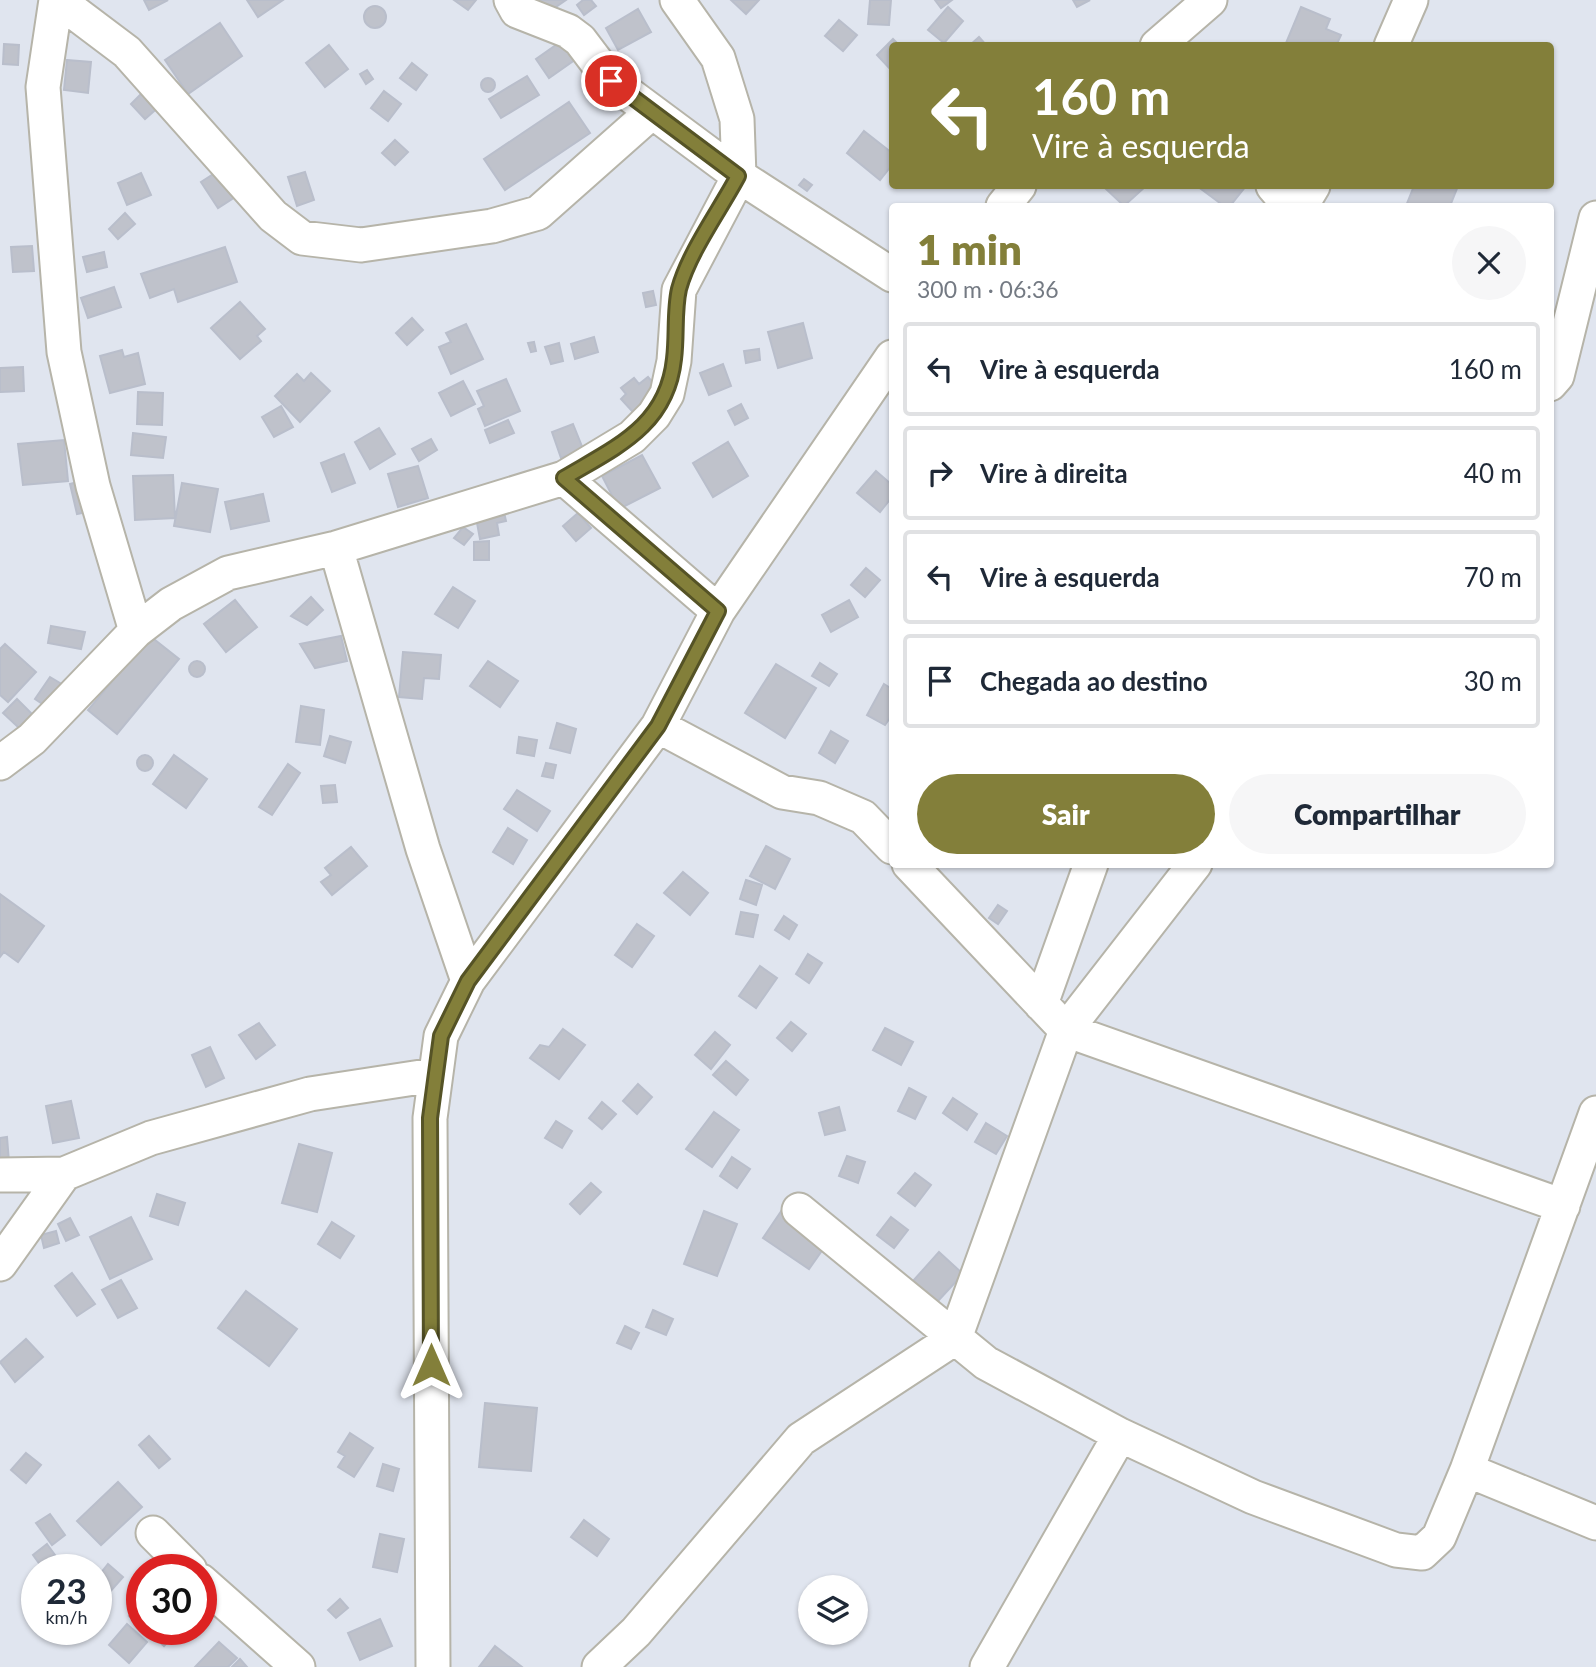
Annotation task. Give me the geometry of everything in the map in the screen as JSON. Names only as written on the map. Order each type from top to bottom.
[{"type":"street","points":[[136,631],[93,486],[64,352],[43,87],[57,0],[127,52],[273,216],[302,238],[361,246],[492,226],[538,213],[652,112]]},
{"type":"street","points":[[511,0],[517,11],[568,31],[580,40],[611,81],[738,176],[889,273]]},
{"type":"street","points":[[0,763],[32,739],[136,631],[171,604],[228,573],[336,548],[564,478],[632,437],[654,415],[667,394],[674,361],[679,290],[738,176],[737,119],[718,58],[677,0]]},
{"type":"street","points":[[1171,40],[1210,0]]},
{"type":"street","points":[[1393,42],[1411,0]]},
{"type":"street","points":[[1276,189],[1287,203]]},
{"type":"street","points":[[1554,379],[1596,218]]},
{"type":"street","points":[[433,1667],[430,1118],[441,1036],[468,981],[658,726],[718,611],[889,361]]},
{"type":"street","points":[[564,478],[718,611]]},
{"type":"street","points":[[336,548],[423,849],[468,981]]},
{"type":"street","points":[[658,726],[782,792],[819,798],[863,817],[889,845]]},
{"type":"street","points":[[913,868],[1066,1030],[1563,1206]]},
{"type":"street","points":[[1041,1004],[1090,868]]},
{"type":"street","points":[[599,1667],[636,1632],[801,1439],[955,1338],[1066,1030],[1192,868]]},
{"type":"street","points":[[0,1175],[64,1174],[151,1138],[310,1094],[434,1075]]},
{"type":"street","points":[[799,1210],[986,1363],[1119,1435],[1253,1497],[1396,1550],[1423,1553],[1439,1537],[1467,1470],[1596,1113]]},
{"type":"street","points":[[0,1264],[64,1174]]},
{"type":"street","points":[[987,1667],[1119,1435]]},
{"type":"street","points":[[1467,1470],[1596,1523]]},
{"type":"street","points":[[153,1534],[174,1554]]},
{"type":"street","points":[[217,1595],[298,1667]]},
{"type":"building","points":[[144,0],[168,0],[149,10]]},
{"type":"building","points":[[247,0],[283,0],[258,17]]},
{"type":"building","points":[[454,0],[476,0],[468,10]]},
{"type":"building","points":[[539,0],[566,0],[547,13]]},
{"type":"building","points":[[583,0],[591,0],[596,6],[584,15],[577,5]]},
{"type":"building","points":[[731,0],[759,0],[746,14]]},
{"type":"building","points":[[870,0],[891,0],[889,25],[868,24]]},
{"type":"building","points":[[935,0],[952,0],[941,8]]},
{"type":"building","points":[[1073,0],[1090,0],[1077,7]]},
{"type":"building","points":[[375,6],[383,9],[386,17],[383,25],[375,28],[367,25],[364,17],[367,9]]},
{"type":"building","points":[[948,7],[963,21],[945,42],[928,30]]},
{"type":"building","points":[[1301,7],[1330,19],[1326,29],[1341,35],[1338,42],[1286,42]]},
{"type":"building","points":[[638,9],[651,32],[618,50],[606,28]]},
{"type":"building","points":[[839,20],[857,35],[843,51],[825,36]]},
{"type":"building","points":[[220,23],[242,56],[188,94],[165,60]]},
{"type":"building","points":[[566,38],[579,57],[549,78],[536,59]]},
{"type":"building","points":[[889,43],[889,68],[877,55]]},
{"type":"building","points":[[4,44],[19,45],[18,65],[3,64]]},
{"type":"building","points":[[329,45],[348,69],[325,87],[306,63]]},
{"type":"building","points":[[67,60],[91,62],[88,93],[64,90]]},
{"type":"building","points":[[412,63],[427,75],[416,90],[400,78]]},
{"type":"building","points":[[367,70],[373,79],[366,84],[360,74]]},
{"type":"building","points":[[527,76],[539,95],[501,118],[489,99]]},
{"type":"building","points":[[485,78],[491,78],[495,85],[491,92],[485,92],[481,88],[481,82]]},
{"type":"building","points":[[146,89],[161,105],[145,119],[131,104]]},
{"type":"building","points":[[384,91],[401,104],[388,121],[371,108]]},
{"type":"building","points":[[569,102],[590,133],[505,190],[484,159]]},
{"type":"building","points":[[864,131],[889,151],[889,169],[880,180],[847,153]]},
{"type":"building","points":[[395,140],[408,152],[395,165],[382,153]]},
{"type":"building","points":[[226,166],[243,192],[218,208],[201,182]]},
{"type":"building","points":[[305,172],[314,200],[297,206],[288,177]]},
{"type":"building","points":[[141,173],[151,195],[127,205],[118,183]]},
{"type":"building","points":[[804,179],[812,185],[807,191],[799,185]]},
{"type":"building","points":[[1106,189],[1143,189],[1127,203],[1121,203]]},
{"type":"building","points":[[1201,189],[1244,189],[1232,203],[1220,203]]},
{"type":"building","points":[[1413,189],[1457,189],[1451,203],[1407,203]]},
{"type":"building","points":[[125,213],[135,224],[118,239],[109,229]]},
{"type":"building","points":[[32,246],[34,271],[13,272],[11,247]]},
{"type":"building","points":[[225,247],[237,282],[178,302],[174,289],[150,298],[141,274]]},
{"type":"building","points":[[104,252],[107,267],[87,272],[83,257]]},
{"type":"building","points":[[114,287],[121,307],[88,318],[81,298]]},
{"type":"building","points":[[653,291],[656,305],[646,307],[643,293]]},
{"type":"building","points":[[240,302],[265,329],[257,336],[261,341],[240,359],[211,328]]},
{"type":"building","points":[[412,318],[423,330],[407,345],[396,333]]},
{"type":"building","points":[[803,323],[812,358],[778,368],[768,332]]},
{"type":"building","points":[[466,324],[483,359],[451,374],[439,347],[451,342],[446,333]]},
{"type":"building","points":[[594,337],[598,352],[575,359],[571,344]]},
{"type":"building","points":[[534,342],[536,351],[531,352],[528,343]]},
{"type":"building","points":[[559,343],[563,361],[551,364],[545,347]]},
{"type":"building","points":[[759,349],[760,360],[746,363],[744,351]]},
{"type":"building","points":[[122,350],[124,357],[138,353],[145,384],[110,393],[100,356]]},
{"type":"building","points":[[723,364],[731,386],[709,395],[700,373]]},
{"type":"building","points":[[23,367],[24,391],[0,392],[0,368]]},
{"type":"building","points":[[311,373],[330,391],[300,422],[275,396],[297,374],[304,381]]},
{"type":"building","points":[[648,377],[659,390],[633,412],[621,399],[626,394],[621,388],[634,378],[639,384]]},
{"type":"building","points":[[506,379],[520,411],[485,426],[478,409],[484,406],[477,391]]},
{"type":"building","points":[[463,381],[475,404],[451,416],[439,393]]},
{"type":"building","points":[[138,392],[163,393],[162,425],[137,424]]},
{"type":"building","points":[[741,404],[748,418],[735,425],[728,411]]},
{"type":"building","points":[[281,406],[293,427],[274,437],[262,417]]},
{"type":"building","points":[[508,420],[514,433],[490,443],[485,430]]},
{"type":"building","points":[[573,424],[583,449],[561,458],[552,432]]},
{"type":"building","points":[[379,428],[395,454],[370,469],[355,442]]},
{"type":"building","points":[[133,433],[166,437],[163,458],[131,455]]},
{"type":"building","points":[[431,439],[437,450],[419,461],[412,449]]},
{"type":"building","points":[[64,440],[68,481],[23,485],[18,444]]},
{"type":"building","points":[[728,442],[748,476],[713,497],[693,463]]},
{"type":"building","points":[[344,454],[355,483],[332,492],[321,463]]},
{"type":"building","points":[[642,455],[660,488],[619,509],[602,476]]},
{"type":"building","points":[[418,466],[428,498],[398,507],[388,474]]},
{"type":"building","points":[[876,471],[889,482],[889,501],[880,512],[857,493]]},
{"type":"building","points":[[173,475],[175,518],[135,520],[133,476]]},
{"type":"building","points":[[85,480],[92,511],[77,514],[70,484]]},
{"type":"building","points":[[182,483],[218,489],[210,532],[174,526]]},
{"type":"building","points":[[263,494],[269,521],[231,529],[225,502]]},
{"type":"building","points":[[503,508],[506,521],[497,523],[499,535],[480,539],[475,512]]},
{"type":"building","points":[[578,513],[591,528],[576,541],[563,526]]},
{"type":"building","points":[[463,527],[473,534],[464,545],[454,538]]},
{"type":"building","points":[[489,541],[489,560],[474,560],[474,542]]},
{"type":"building","points":[[866,568],[880,580],[865,597],[851,585]]},
{"type":"building","points":[[453,587],[475,601],[458,628],[435,614]]},
{"type":"building","points":[[311,597],[323,610],[307,625],[291,616]]},
{"type":"building","points":[[235,600],[257,627],[226,652],[204,624]]},
{"type":"building","points":[[849,600],[858,617],[831,632],[822,615]]},
{"type":"building","points":[[51,626],[85,632],[81,649],[48,643]]},
{"type":"building","points":[[150,636],[179,659],[117,734],[88,710]]},
{"type":"building","points":[[341,636],[347,661],[315,668],[300,644]]},
{"type":"building","points":[[5,644],[36,672],[8,702],[0,695],[0,649]]},
{"type":"building","points":[[403,652],[441,655],[439,679],[424,678],[422,699],[399,697]]},
{"type":"building","points":[[197,661],[205,669],[197,677],[189,669]]},
{"type":"building","points":[[488,661],[518,681],[500,707],[470,686]]},
{"type":"building","points":[[820,663],[837,674],[829,686],[812,676]]},
{"type":"building","points":[[776,664],[816,688],[785,738],[745,713]]},
{"type":"building","points":[[50,677],[65,686],[50,709],[35,699]]},
{"type":"building","points":[[884,684],[889,687],[889,719],[885,725],[867,715]]},
{"type":"building","points":[[17,699],[34,716],[20,729],[3,713]]},
{"type":"building","points":[[301,706],[324,710],[320,745],[296,742]]},
{"type":"building","points":[[557,723],[576,729],[570,753],[550,748]]},
{"type":"building","points":[[831,731],[848,741],[835,763],[819,753]]},
{"type":"building","points":[[330,736],[351,742],[345,763],[324,756]]},
{"type":"building","points":[[519,737],[537,740],[534,756],[517,753]]},
{"type":"building","points":[[145,755],[153,763],[145,771],[137,763]]},
{"type":"building","points":[[174,755],[207,779],[186,808],[153,784]]},
{"type":"building","points":[[546,763],[556,765],[553,778],[542,776]]},
{"type":"building","points":[[288,764],[300,773],[272,815],[259,807]]},
{"type":"building","points":[[335,785],[337,802],[323,803],[321,786]]},
{"type":"building","points":[[517,790],[550,811],[537,831],[504,809]]},
{"type":"building","points":[[508,828],[527,840],[513,864],[493,852]]},
{"type":"building","points":[[766,846],[790,859],[775,889],[750,876]]},
{"type":"building","points":[[351,847],[367,866],[332,895],[321,882],[331,875],[325,868]]},
{"type":"building","points":[[683,872],[708,893],[690,915],[664,893]]},
{"type":"building","points":[[746,880],[762,885],[756,905],[740,899]]},
{"type":"building","points":[[0,894],[44,926],[18,962],[4,952],[0,957]]},
{"type":"building","points":[[998,905],[1007,911],[998,924],[989,918]]},
{"type":"building","points":[[741,912],[758,915],[753,937],[736,934]]},
{"type":"building","points":[[784,916],[797,925],[789,939],[775,930]]},
{"type":"building","points":[[637,924],[654,936],[632,967],[615,955]]},
{"type":"building","points":[[808,954],[822,963],[809,983],[796,974]]},
{"type":"building","points":[[760,966],[777,978],[756,1008],[739,996]]},
{"type":"building","points":[[791,1022],[806,1034],[792,1051],[777,1038]]},
{"type":"building","points":[[259,1023],[275,1045],[256,1059],[239,1035]]},
{"type":"building","points":[[885,1028],[913,1042],[901,1065],[873,1050]]},
{"type":"building","points":[[563,1029],[585,1045],[559,1079],[530,1058],[540,1045],[549,1047]]},
{"type":"building","points":[[715,1032],[730,1045],[711,1069],[695,1055]]},
{"type":"building","points":[[210,1047],[224,1078],[206,1087],[192,1055]]},
{"type":"building","points":[[726,1061],[748,1080],[736,1095],[713,1075]]},
{"type":"building","points":[[638,1084],[652,1097],[637,1114],[623,1101]]},
{"type":"building","points":[[909,1088],[926,1097],[915,1119],[898,1111]]},
{"type":"building","points":[[953,1098],[977,1114],[967,1130],[943,1113]]},
{"type":"building","points":[[71,1101],[79,1138],[53,1143],[46,1106]]},
{"type":"building","points":[[602,1102],[616,1114],[602,1129],[589,1118]]},
{"type":"building","points":[[839,1107],[845,1130],[825,1135],[819,1113]]},
{"type":"building","points":[[714,1112],[739,1130],[712,1167],[686,1149]]},
{"type":"building","points":[[556,1121],[572,1131],[562,1148],[545,1138]]},
{"type":"building","points":[[986,1123],[1007,1136],[996,1154],[975,1142]]},
{"type":"building","points":[[7,1137],[9,1162],[0,1163],[0,1138]]},
{"type":"building","points":[[299,1144],[332,1153],[317,1212],[282,1203]]},
{"type":"building","points":[[847,1156],[865,1162],[858,1183],[839,1176]]},
{"type":"building","points":[[732,1157],[750,1169],[737,1188],[720,1176]]},
{"type":"building","points":[[915,1173],[931,1185],[915,1206],[898,1193]]},
{"type":"building","points":[[591,1183],[601,1192],[580,1214],[570,1204]]},
{"type":"building","points":[[157,1194],[185,1203],[178,1225],[150,1216]]},
{"type":"building","points":[[782,1210],[828,1242],[809,1269],[763,1238]]},
{"type":"building","points":[[704,1211],[737,1224],[717,1276],[684,1264]]},
{"type":"building","points":[[131,1217],[152,1259],[110,1279],[90,1237]]},
{"type":"building","points":[[891,1217],[908,1230],[894,1248],[877,1235]]},
{"type":"building","points":[[70,1218],[79,1235],[66,1241],[58,1224]]},
{"type":"building","points":[[332,1222],[354,1236],[340,1258],[318,1244]]},
{"type":"building","points":[[56,1231],[59,1243],[44,1248],[41,1235]]},
{"type":"building","points":[[939,1252],[963,1274],[937,1302],[913,1281]]},
{"type":"building","points":[[72,1273],[95,1304],[77,1316],[55,1286]]},
{"type":"building","points":[[121,1280],[137,1308],[118,1318],[102,1290]]},
{"type":"building","points":[[246,1291],[297,1329],[269,1366],[218,1328]]},
{"type":"building","points":[[653,1310],[673,1319],[666,1335],[646,1327]]},
{"type":"building","points":[[625,1326],[639,1333],[631,1349],[617,1343]]},
{"type":"building","points":[[26,1339],[43,1357],[15,1382],[0,1362]]},
{"type":"building","points":[[485,1403],[537,1408],[531,1471],[479,1467]]},
{"type":"building","points":[[350,1433],[373,1448],[354,1477],[338,1467],[345,1456],[338,1452]]},
{"type":"building","points":[[149,1436],[170,1459],[159,1468],[139,1445]]},
{"type":"building","points":[[26,1453],[41,1465],[26,1483],[11,1470]]},
{"type":"building","points":[[383,1464],[399,1469],[393,1491],[377,1486]]},
{"type":"building","points":[[118,1482],[142,1507],[101,1545],[77,1521]]},
{"type":"building","points":[[50,1514],[65,1535],[52,1545],[36,1523]]},
{"type":"building","points":[[584,1520],[609,1539],[597,1556],[571,1537]]},
{"type":"building","points":[[380,1534],[404,1539],[397,1572],[373,1567]]},
{"type":"building","points":[[47,1544],[54,1554],[34,1554]]},
{"type":"building","points":[[112,1567],[123,1577],[112,1589]]},
{"type":"building","points":[[340,1599],[348,1608],[336,1618],[328,1610]]},
{"type":"building","points":[[380,1619],[392,1646],[360,1660],[348,1633]]},
{"type":"building","points":[[126,1625],[126,1645],[144,1645],[129,1663],[109,1645],[112,1645]]},
{"type":"building","points":[[219,1642],[237,1658],[228,1667],[195,1667],[217,1645]]},
{"type":"building","points":[[495,1646],[522,1667],[479,1667]]},
{"type":"building","points":[[240,1659],[247,1667],[232,1667]]},
{"type":"route","points":[[431,1365],[430,1118],[441,1036],[468,981],[658,726],[718,611],[564,478],[632,437],[654,415],[667,394],[674,361],[679,290],[693,258],[738,176],[611,81]]}]
